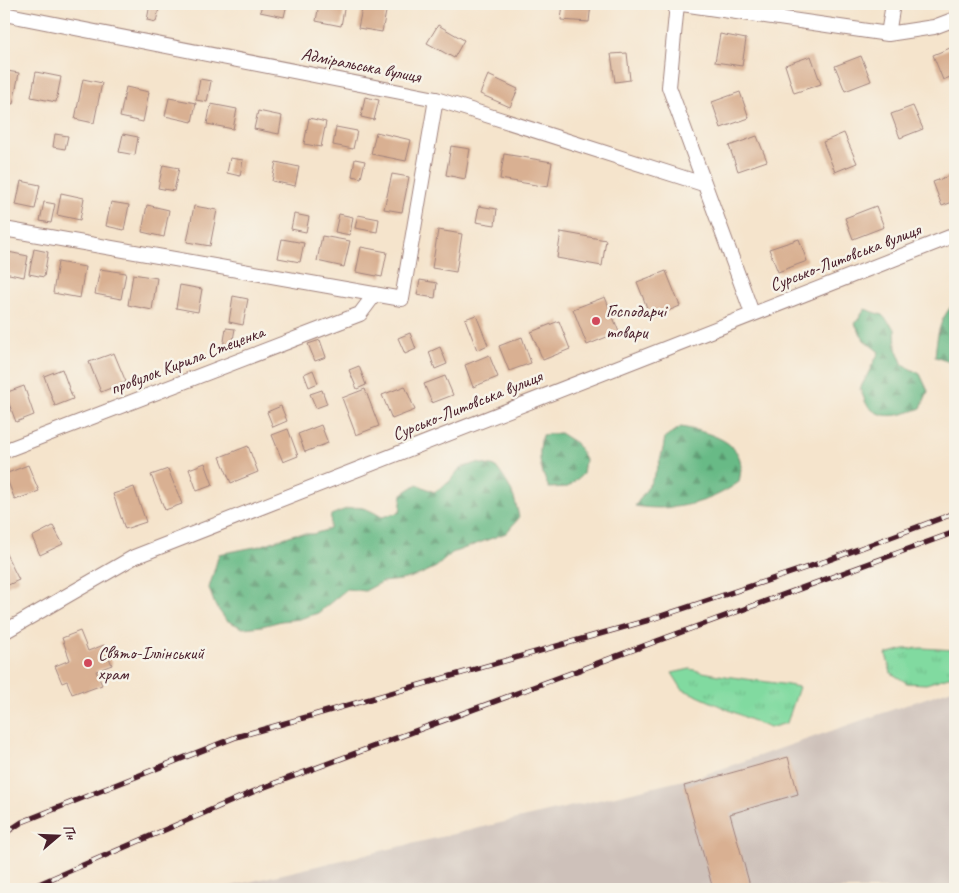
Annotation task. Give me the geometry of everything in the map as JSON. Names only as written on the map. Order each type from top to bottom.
[{"type":"street","points":[[677,4],[669,88],[752,313]]},
{"type":"street","points":[[682,4],[888,34],[934,27],[955,19]]},
{"type":"street","points":[[888,34],[893,4]]},
{"type":"street","name":"Адміральська вулиця","points":[[4,14],[436,99],[703,184]]},
{"type":"street","points":[[4,229],[402,299],[436,99]]},
{"type":"street","name":"Сурсько-Литовська вулиця","points":[[4,632],[134,557],[955,234]]},
{"type":"street","name":"провулок Кирила Стеценка","points":[[4,450],[360,314],[376,294]]},
{"type":"shaded area","points":[[955,688],[955,889],[219,889],[701,776]]},
{"type":"green space","points":[[955,302],[955,362],[953,362],[935,357],[942,321]]},
{"type":"green space","points":[[865,309],[882,315],[895,329],[896,348],[903,365],[920,374],[928,391],[921,408],[901,414],[887,415],[875,412],[866,404],[860,389],[879,352],[864,340],[855,324]]},
{"type":"green space","points":[[681,427],[719,438],[734,449],[739,457],[741,466],[739,482],[715,496],[690,504],[663,508],[635,506],[655,474],[665,437]]},
{"type":"green space","points":[[560,433],[576,443],[585,459],[583,474],[568,487],[549,488],[540,462],[542,435]]},
{"type":"green space","points":[[477,463],[496,467],[508,485],[516,503],[519,518],[506,533],[452,553],[436,567],[419,575],[401,580],[382,582],[365,591],[347,589],[318,613],[299,619],[243,628],[226,620],[215,605],[209,588],[219,554],[260,546],[295,534],[313,534],[330,529],[331,515],[346,509],[363,508],[382,517],[400,512],[402,494],[417,484],[434,492],[449,482],[460,468]]},
{"type":"green space","points":[[904,649],[955,650],[955,675],[926,684],[907,683],[891,673],[886,654]]},
{"type":"green space","points":[[690,669],[717,675],[799,687],[787,723],[769,728],[682,689],[672,673]]},
{"type":"building","points":[[150,4],[160,4],[156,22],[147,20]]},
{"type":"building","points":[[262,4],[287,4],[284,17],[260,12]]},
{"type":"building","points":[[319,4],[345,4],[341,26],[316,21]]},
{"type":"building","points":[[363,4],[387,7],[382,32],[358,28]]},
{"type":"building","points":[[563,4],[591,4],[589,22],[561,20]]},
{"type":"building","points":[[438,25],[464,40],[454,58],[427,43]]},
{"type":"building","points":[[720,34],[746,39],[742,66],[715,62]]},
{"type":"building","points":[[955,46],[955,75],[943,80],[933,55]]},
{"type":"building","points":[[627,53],[630,80],[615,82],[611,54]]},
{"type":"building","points":[[811,56],[821,84],[794,93],[785,65]]},
{"type":"building","points":[[861,56],[871,81],[845,91],[835,66]]},
{"type":"building","points":[[7,71],[19,73],[13,104],[4,102]]},
{"type":"building","points":[[36,72],[61,77],[56,102],[31,97]]},
{"type":"building","points":[[488,75],[518,89],[510,107],[480,94]]},
{"type":"building","points":[[83,79],[102,83],[94,123],[75,119]]},
{"type":"building","points":[[200,79],[211,81],[207,102],[196,100]]},
{"type":"building","points":[[126,87],[149,92],[143,122],[120,117]]},
{"type":"building","points":[[740,92],[749,118],[721,128],[712,102]]},
{"type":"building","points":[[365,97],[379,100],[374,120],[361,117]]},
{"type":"building","points":[[169,98],[196,103],[192,122],[165,116]]},
{"type":"building","points":[[211,104],[237,109],[233,129],[207,124]]},
{"type":"building","points":[[913,106],[923,129],[900,138],[891,114]]},
{"type":"building","points":[[258,111],[282,116],[279,134],[254,129]]},
{"type":"building","points":[[309,118],[326,122],[321,147],[304,144]]},
{"type":"building","points":[[336,127],[357,131],[353,149],[333,145]]},
{"type":"building","points":[[376,132],[411,140],[406,161],[371,154]]},
{"type":"building","points":[[844,133],[857,163],[835,172],[823,142]]},
{"type":"building","points":[[55,134],[68,136],[65,149],[53,147]]},
{"type":"building","points":[[123,134],[138,137],[135,155],[119,152]]},
{"type":"building","points":[[757,136],[767,161],[738,171],[729,146]]},
{"type":"building","points":[[451,146],[470,149],[465,179],[446,175]]},
{"type":"building","points":[[504,154],[552,162],[548,187],[500,179]]},
{"type":"building","points":[[230,158],[243,160],[240,176],[227,173]]},
{"type":"building","points":[[355,159],[365,161],[361,178],[352,176]]},
{"type":"building","points":[[276,162],[299,167],[295,186],[272,181]]},
{"type":"building","points":[[163,165],[179,168],[174,191],[158,188]]},
{"type":"building","points":[[392,174],[409,177],[402,212],[384,209]]},
{"type":"building","points":[[951,175],[955,187],[955,201],[942,206],[933,182]]},
{"type":"building","points":[[21,181],[40,185],[35,209],[16,205]]},
{"type":"building","points":[[61,193],[84,198],[80,220],[57,215]]},
{"type":"building","points":[[44,202],[55,204],[51,223],[40,221]]},
{"type":"building","points":[[111,202],[129,205],[124,230],[106,226]]},
{"type":"building","points":[[147,205],[169,210],[164,237],[142,232]]},
{"type":"building","points":[[194,206],[217,210],[210,246],[187,242]]},
{"type":"building","points":[[479,206],[497,209],[495,225],[476,222]]},
{"type":"building","points":[[876,206],[884,227],[853,239],[845,218]]},
{"type":"building","points":[[294,214],[309,217],[306,232],[291,229]]},
{"type":"building","points":[[339,214],[353,217],[350,235],[335,232]]},
{"type":"building","points":[[358,215],[379,219],[377,232],[355,228]]},
{"type":"building","points":[[438,230],[462,234],[456,272],[432,268]]},
{"type":"building","points":[[561,232],[606,240],[602,266],[557,258]]},
{"type":"building","points":[[322,236],[350,241],[344,267],[317,261]]},
{"type":"building","points":[[282,239],[304,243],[300,262],[278,258]]},
{"type":"building","points":[[799,239],[807,261],[778,272],[769,249]]},
{"type":"building","points":[[361,247],[387,252],[382,277],[356,272]]},
{"type":"building","points":[[34,249],[48,252],[44,277],[29,274]]},
{"type":"building","points":[[8,252],[28,256],[24,277],[4,273]]},
{"type":"building","points":[[58,262],[85,267],[80,298],[53,293]]},
{"type":"building","points":[[100,269],[126,273],[121,299],[95,294]]},
{"type":"building","points":[[666,271],[680,306],[651,318],[637,282]]},
{"type":"building","points":[[133,274],[157,278],[152,310],[128,305]]},
{"type":"building","points":[[420,280],[437,283],[435,298],[417,295]]},
{"type":"building","points":[[180,285],[202,289],[198,312],[176,308]]},
{"type":"building","points":[[233,296],[248,299],[243,325],[229,322]]},
{"type":"building","name":"Господарчі товари","points":[[605,297],[619,332],[587,345],[573,309]]},
{"type":"building","points":[[476,315],[488,345],[477,350],[465,319]]},
{"type":"building","points":[[559,321],[570,349],[543,360],[531,332]]},
{"type":"building","points":[[226,328],[235,329],[231,350],[223,348]]},
{"type":"building","points":[[410,333],[416,349],[405,354],[398,338]]},
{"type":"building","points":[[522,337],[531,363],[509,371],[499,346]]},
{"type":"building","points":[[320,340],[326,357],[315,361],[308,344]]},
{"type":"building","points":[[440,347],[447,364],[435,369],[429,352]]},
{"type":"building","points":[[114,353],[126,382],[101,392],[89,362]]},
{"type":"building","points":[[489,355],[498,377],[473,387],[465,365]]},
{"type":"building","points":[[359,366],[366,385],[357,389],[349,370]]},
{"type":"building","points":[[62,369],[73,399],[55,406],[44,376]]},
{"type":"building","points":[[313,370],[318,383],[309,387],[304,374]]},
{"type":"building","points":[[445,376],[453,395],[432,403],[424,384]]},
{"type":"building","points":[[24,386],[34,415],[16,422],[5,393]]},
{"type":"building","points":[[405,386],[415,410],[392,419],[382,395]]},
{"type":"building","points":[[365,389],[379,426],[356,435],[342,398]]},
{"type":"building","points":[[322,390],[327,404],[316,408],[310,394]]},
{"type":"building","points":[[281,406],[287,421],[273,427],[267,412]]},
{"type":"building","points":[[321,425],[328,443],[305,452],[298,434]]},
{"type":"building","points":[[288,429],[298,456],[283,462],[272,435]]},
{"type":"building","points":[[248,446],[258,472],[231,483],[220,457]]},
{"type":"building","points":[[205,463],[213,485],[197,491],[189,469]]},
{"type":"building","points":[[28,465],[39,491],[15,500],[5,474]]},
{"type":"building","points":[[168,469],[182,504],[165,510],[151,475]]},
{"type":"building","points":[[134,487],[146,522],[125,529],[113,494]]},
{"type":"building","points":[[53,526],[63,544],[40,555],[32,537]]},
{"type":"building","points":[[4,550],[19,580],[4,587]]},
{"type":"building","name":"Свято-Іллінський храм","points":[[80,631],[88,651],[104,645],[112,665],[96,671],[102,685],[72,694],[67,681],[62,683],[55,666],[70,660],[62,638]]},
{"type":"building","points":[[788,757],[798,794],[730,814],[751,889],[713,889],[684,786]]},
{"type":"railway","points":[[4,834],[22,822],[236,737],[649,620],[826,561],[955,513]]},
{"type":"railway","points":[[32,889],[39,884],[262,788],[955,532]]},
{"type":"place","name":"Господарчі товари","points":[[596,321]]},
{"type":"place","name":"Свято-Іллінський храм","points":[[88,663]]}]
